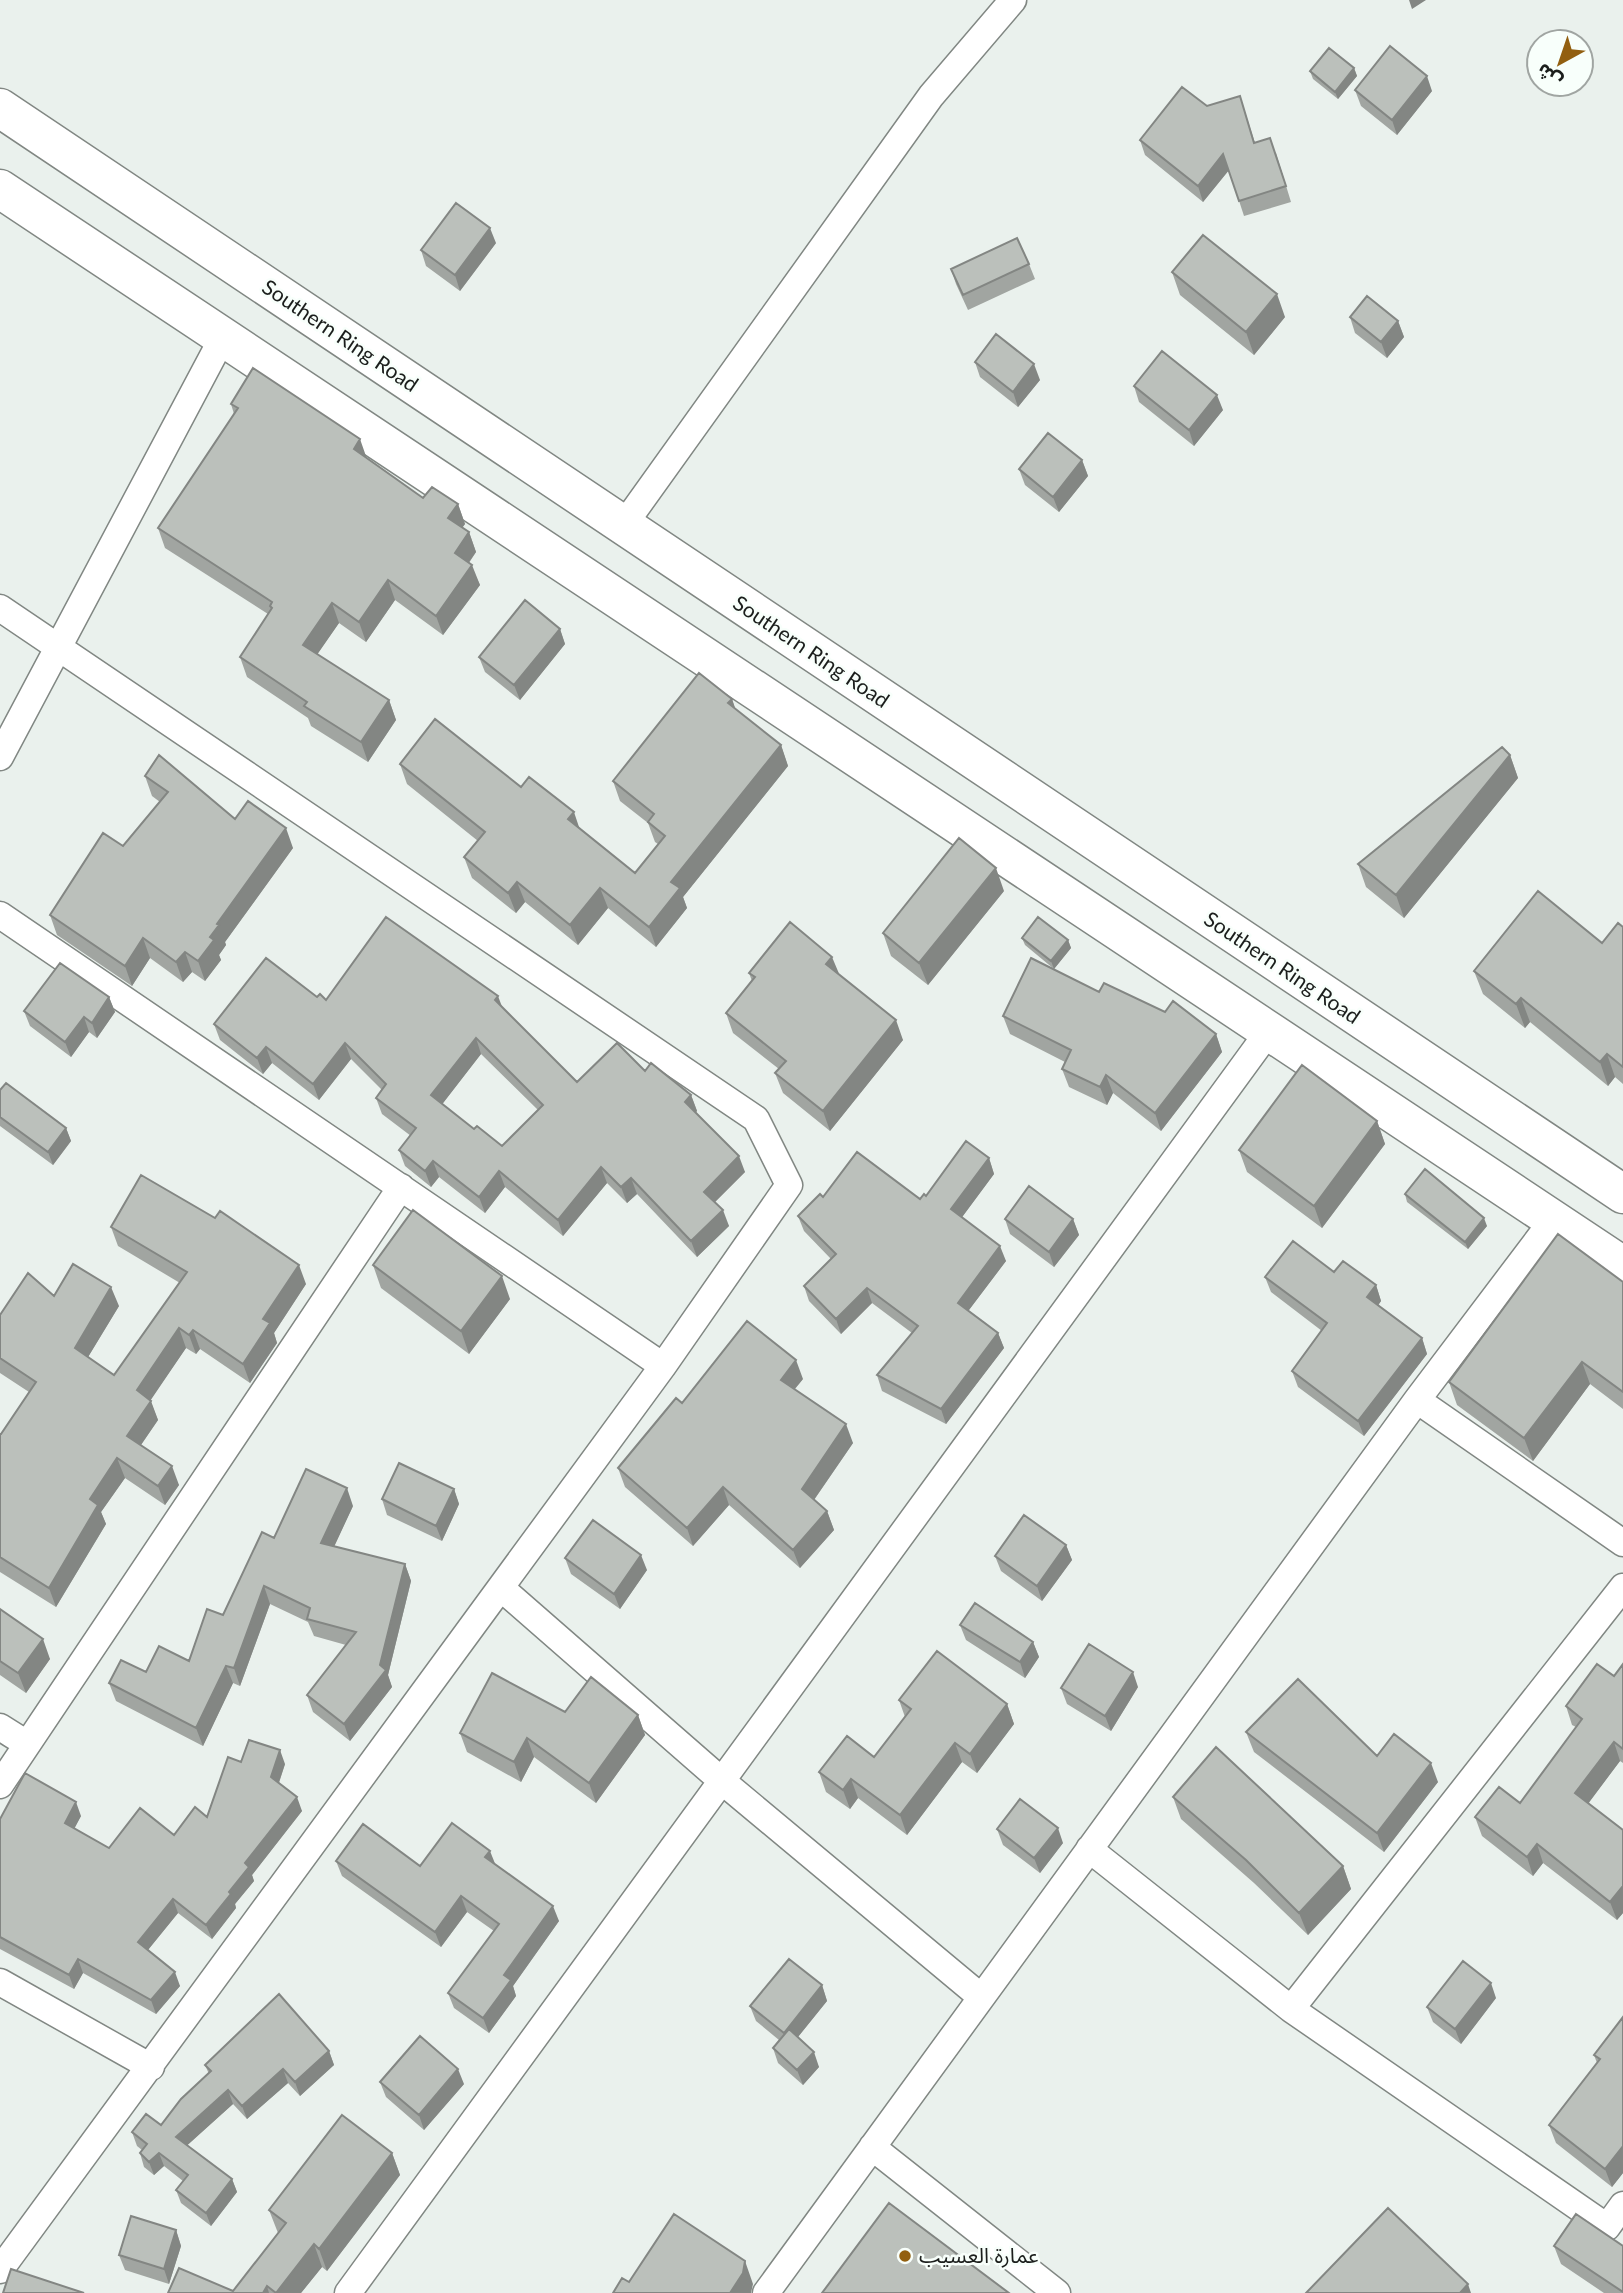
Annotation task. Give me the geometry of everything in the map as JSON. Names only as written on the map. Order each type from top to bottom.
[{"type":"main road","name":"Southern Ring Road","points":[[0,108],[1623,1194]]},
{"type":"main road","points":[[0,188],[1623,1266]]},
{"type":"street","points":[[623,526],[931,96],[1013,0]]},
{"type":"street","points":[[0,757],[223,337]]},
{"type":"street","points":[[0,608],[59,645],[756,1119],[789,1185],[663,1366],[0,2270]]},
{"type":"street","points":[[0,915],[663,1366]]},
{"type":"street","points":[[348,2293],[1269,1031]]},
{"type":"street","points":[[0,1785],[401,1187]]},
{"type":"street","points":[[766,2293],[1417,1400],[1553,1220]]},
{"type":"street","points":[[1417,1400],[1623,1543]]},
{"type":"street","points":[[1291,2010],[1623,1587]]},
{"type":"street","points":[[501,1588],[722,1781],[981,1997]]},
{"type":"street","points":[[0,1727],[27,1744]]},
{"type":"street","points":[[1089,1849],[1291,2010],[1607,2227],[1623,2205]]},
{"type":"street","points":[[0,1982],[151,2067]]},
{"type":"street","points":[[872,2147],[1057,2293]]},
{"type":"building","points":[[1390,46],[1427,76],[1392,120],[1355,90]]},
{"type":"building","points":[[1329,48],[1354,68],[1335,92],[1310,71]]},
{"type":"building","points":[[1182,87],[1207,106],[1240,96],[1254,143],[1270,138],[1286,186],[1239,201],[1223,154],[1198,186],[1140,140]]},
{"type":"building","points":[[456,203],[490,228],[455,275],[421,250]]},
{"type":"building","points":[[1203,235],[1277,294],[1246,332],[1172,272]]},
{"type":"building","points":[[1017,238],[1029,264],[963,295],[951,269]]},
{"type":"building","points":[[1367,296],[1398,321],[1381,342],[1350,317]]},
{"type":"building","points":[[996,334],[1034,364],[1013,392],[975,362]]},
{"type":"building","points":[[1162,351],[1217,395],[1189,430],[1134,386]]},
{"type":"building","points":[[253,368],[360,439],[354,449],[423,498],[432,487],[458,504],[448,518],[469,532],[455,553],[472,565],[436,616],[388,580],[359,622],[332,603],[303,645],[389,700],[361,742],[304,706],[307,702],[240,657],[272,608],[272,602],[158,528],[238,408],[231,404]]},
{"type":"building","points":[[1048,433],[1082,460],[1053,497],[1019,469]]},
{"type":"building","points":[[525,600],[560,629],[514,685],[479,657]]},
{"type":"building","points":[[699,673],[732,699],[728,703],[781,745],[671,882],[680,888],[649,927],[600,888],[570,925],[517,882],[508,893],[464,857],[485,832],[400,764],[435,719],[521,787],[529,777],[574,812],[568,819],[635,873],[665,836],[648,822],[654,814],[613,781]]},
{"type":"building","points":[[1502,747],[1510,755],[1396,895],[1358,864]]},
{"type":"building","points":[[159,755],[235,819],[248,801],[286,828],[217,924],[219,925],[210,937],[214,940],[198,961],[185,952],[176,962],[143,938],[125,966],[50,915],[103,833],[123,846],[168,792],[145,776]]},
{"type":"building","points":[[959,838],[996,868],[919,963],[883,933]]},
{"type":"building","points":[[1538,891],[1602,943],[1618,923],[1623,927],[1623,1067],[1607,1054],[1600,1062],[1521,998],[1516,1004],[1474,971]]},
{"type":"building","points":[[386,917],[498,996],[495,1000],[577,1082],[617,1043],[645,1071],[651,1063],[691,1095],[685,1102],[739,1156],[704,1192],[723,1210],[691,1241],[631,1178],[621,1187],[601,1167],[558,1220],[499,1171],[479,1197],[433,1161],[425,1171],[399,1150],[416,1128],[376,1098],[386,1084],[345,1043],[313,1084],[266,1047],[257,1058],[214,1024],[266,958],[317,997],[320,994],[326,1000]],"holes":[[[476,1038],[543,1105],[502,1146],[477,1126],[474,1129],[431,1095]]]},
{"type":"building","points":[[1038,917],[1068,940],[1051,961],[1022,938]]},
{"type":"building","points":[[790,922],[832,957],[826,964],[896,1020],[823,1111],[775,1073],[786,1061],[726,1013],[755,977],[749,973]]},
{"type":"building","points":[[1031,958],[1099,992],[1104,983],[1165,1012],[1173,1001],[1216,1034],[1155,1113],[1106,1075],[1100,1087],[1062,1069],[1071,1050],[1003,1016]]},
{"type":"building","points":[[60,963],[109,997],[92,1023],[84,1017],[65,1042],[24,1011]]},
{"type":"building","points":[[1302,1065],[1377,1121],[1314,1206],[1239,1150]]},
{"type":"building","points":[[6,1083],[66,1128],[48,1152],[0,1117],[0,1090]]},
{"type":"building","points":[[966,1141],[989,1158],[951,1209],[1000,1246],[958,1303],[998,1333],[941,1409],[877,1375],[918,1326],[867,1288],[836,1319],[804,1286],[836,1254],[798,1216],[820,1194],[823,1197],[857,1152],[920,1199],[924,1194],[926,1196]]},
{"type":"building","points":[[1425,1169],[1484,1218],[1465,1242],[1405,1194]]},
{"type":"building","points":[[141,1175],[215,1218],[220,1211],[299,1265],[263,1319],[270,1323],[243,1364],[193,1330],[189,1335],[179,1328],[137,1390],[151,1401],[127,1436],[172,1466],[158,1486],[117,1458],[90,1499],[98,1505],[49,1588],[0,1557],[0,1434],[36,1382],[0,1358],[0,1315],[28,1273],[54,1296],[73,1264],[111,1287],[75,1348],[114,1375],[187,1272],[111,1227]]},
{"type":"building","points":[[1029,1186],[1073,1219],[1049,1252],[1005,1219]]},
{"type":"building","points":[[413,1210],[502,1276],[461,1331],[373,1265]]},
{"type":"building","points":[[1558,1234],[1623,1282],[1623,1392],[1582,1362],[1524,1438],[1449,1382]]},
{"type":"building","points":[[1293,1241],[1334,1272],[1343,1261],[1376,1285],[1367,1297],[1422,1338],[1358,1421],[1292,1371],[1327,1323],[1265,1277]]},
{"type":"building","points":[[747,1321],[796,1360],[781,1380],[846,1424],[802,1489],[827,1511],[793,1550],[723,1487],[687,1528],[618,1468],[676,1398],[682,1403]]},
{"type":"building","points":[[399,1463],[454,1489],[436,1526],[382,1499]]},
{"type":"building","points":[[306,1469],[347,1488],[321,1543],[405,1564],[380,1665],[386,1670],[344,1724],[307,1695],[356,1632],[307,1619],[310,1608],[264,1586],[234,1668],[226,1666],[196,1728],[109,1683],[121,1660],[146,1672],[159,1646],[189,1661],[207,1609],[223,1615],[262,1532],[274,1538]]},
{"type":"building","points":[[1024,1515],[1066,1545],[1037,1586],[995,1556]]},
{"type":"building","points":[[593,1520],[641,1555],[614,1594],[565,1558]]},
{"type":"building","points":[[975,1603],[1033,1642],[1020,1662],[960,1625]]},
{"type":"building","points":[[0,1609],[43,1639],[18,1673],[0,1661]]},
{"type":"building","points":[[1089,1644],[1133,1672],[1105,1716],[1061,1688]]},
{"type":"building","points":[[937,1651],[1007,1704],[970,1754],[955,1743],[900,1815],[851,1779],[843,1790],[819,1772],[847,1736],[874,1757],[911,1709],[899,1700]]},
{"type":"building","points":[[1597,1664],[1614,1676],[1623,1664],[1623,1749],[1614,1742],[1575,1793],[1623,1830],[1623,1886],[1610,1902],[1537,1844],[1527,1857],[1475,1817],[1499,1787],[1520,1803],[1582,1719],[1566,1706]]},
{"type":"building","points":[[492,1673],[565,1712],[591,1677],[638,1715],[589,1783],[527,1738],[514,1762],[460,1733]]},
{"type":"building","points":[[1298,1679],[1377,1756],[1394,1734],[1431,1763],[1377,1833],[1246,1732]]},
{"type":"building","points":[[249,1740],[280,1750],[271,1777],[297,1797],[245,1863],[249,1867],[206,1925],[173,1899],[138,1942],[175,1972],[151,2000],[78,1959],[69,1975],[0,1937],[0,1819],[25,1773],[76,1802],[65,1823],[109,1848],[140,1808],[174,1835],[195,1807],[207,1817],[228,1757],[241,1762]]},
{"type":"building","points":[[1216,1747],[1343,1866],[1299,1913],[1246,1860],[1173,1797]]},
{"type":"building","points":[[1020,1799],[1058,1828],[1034,1858],[997,1829]]},
{"type":"building","points":[[452,1823],[490,1851],[485,1857],[553,1906],[504,1975],[511,1980],[483,2018],[448,1993],[499,1924],[461,1896],[435,1932],[336,1861],[363,1824],[420,1866]]},
{"type":"building","points":[[789,1959],[822,1985],[784,2033],[750,2006]]},
{"type":"building","points":[[1463,1961],[1491,1983],[1455,2029],[1427,2007]]},
{"type":"building","points":[[279,1994],[329,2051],[295,2082],[283,2069],[242,2106],[228,2090],[176,2137],[232,2179],[206,2213],[176,2190],[188,2175],[159,2153],[149,2162],[140,2153],[147,2144],[132,2132],[146,2114],[161,2125],[181,2099],[211,2071],[205,2065]]},
{"type":"building","points":[[1623,2017],[1623,2146],[1605,2169],[1549,2125],[1600,2059],[1594,2055]]},
{"type":"building","points":[[789,2029],[814,2052],[797,2070],[773,2048]]},
{"type":"building","points":[[420,2036],[458,2069],[419,2115],[380,2082]]},
{"type":"building","points":[[342,2115],[392,2153],[319,2249],[314,2244],[276,2293],[267,2286],[263,2293],[168,2293],[179,2268],[233,2291],[286,2223],[269,2210]]},
{"type":"building","name":"عمارة العسيب","points":[[889,2203],[1009,2293],[822,2293]]},
{"type":"building","points":[[1388,2208],[1468,2284],[1460,2293],[1306,2293]]},
{"type":"building","points":[[674,2214],[745,2261],[743,2273],[730,2293],[613,2293],[622,2278],[629,2282]]},
{"type":"building","points":[[1576,2214],[1623,2246],[1623,2292],[1554,2246]]},
{"type":"building","points":[[131,2216],[176,2230],[164,2269],[119,2255]]},
{"type":"building","points":[[11,2269],[84,2293],[3,2293]]},
{"type":"place","name":"عمارة العسيب","points":[[905,2256]]}]
